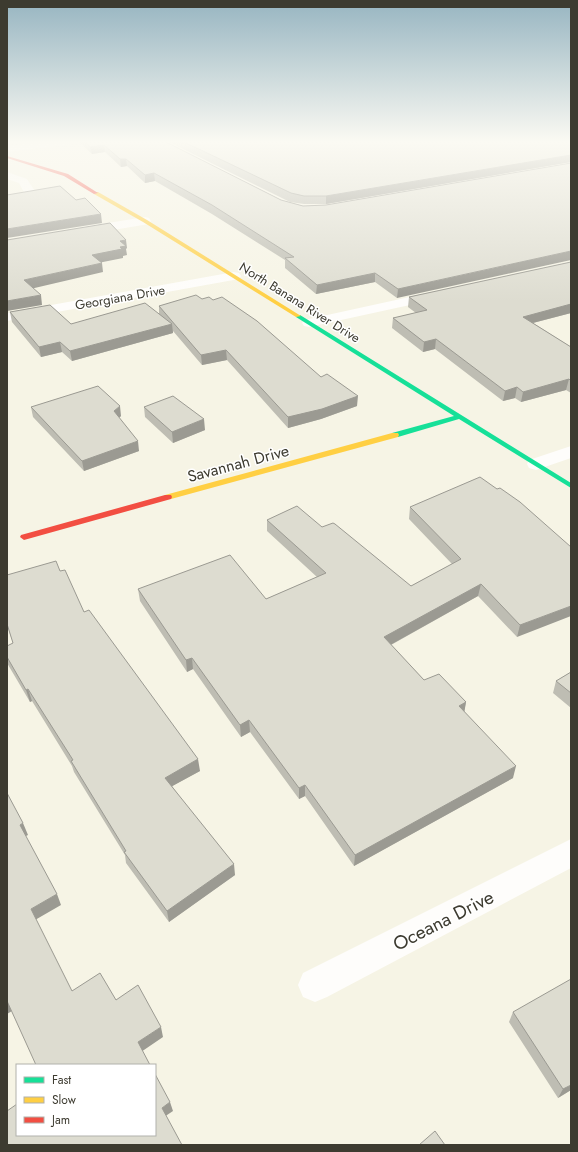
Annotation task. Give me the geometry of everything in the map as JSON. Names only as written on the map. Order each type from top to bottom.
[{"type":"street","points":[[7,200],[32,196],[31,195]]},
{"type":"street","name":"North Banana River Drive","points":[[100,195],[234,276],[571,486]]},
{"type":"street","points":[[70,234],[145,221]]},
{"type":"street","name":"Georgiana Drive","points":[[7,317],[234,276]]},
{"type":"street","points":[[309,323],[448,292]]},
{"type":"street","name":"Savannah Drive","points":[[24,537],[459,417]]},
{"type":"street","points":[[536,464],[571,452]]},
{"type":"street","name":"Oceana Drive","points":[[315,985],[571,854]]},
{"type":"building","points":[[7,195],[70,195],[76,200],[85,198],[101,214],[7,229]]},
{"type":"building","points":[[193,195],[271,195],[281,200],[303,206],[326,205],[386,195],[571,195],[571,251],[398,289],[375,273],[317,285],[285,258],[294,257]]},
{"type":"building","points":[[299,195],[333,195],[326,196]]},
{"type":"building","points":[[110,223],[126,240],[120,241],[126,246],[120,247],[122,249],[92,255],[102,263],[24,280],[41,295],[7,301],[7,240]]},
{"type":"building","points":[[571,262],[571,304],[523,317],[571,347],[571,381],[569,379],[523,392],[517,387],[505,391],[436,339],[424,342],[393,318],[427,310],[409,297]]},
{"type":"building","points":[[196,295],[202,299],[209,297],[213,300],[222,297],[257,321],[321,377],[327,374],[358,396],[322,409],[288,417],[226,350],[201,355],[159,306]]},
{"type":"building","points":[[145,303],[172,324],[70,351],[60,342],[39,347],[10,312],[50,305],[71,324]]},
{"type":"building","points":[[98,386],[120,406],[114,411],[138,441],[82,461],[31,407]]},
{"type":"building","points":[[173,396],[204,419],[172,432],[144,407]]},
{"type":"building","points":[[480,477],[497,489],[500,488],[520,502],[571,547],[571,606],[520,625],[481,584],[384,637],[424,680],[439,674],[466,702],[459,706],[516,766],[355,855],[305,785],[299,788],[249,720],[240,725],[192,658],[186,660],[138,589],[230,555],[266,599],[326,573],[267,520],[297,506],[322,527],[333,523],[335,524],[411,586],[461,559],[410,507]]},
{"type":"building","points":[[56,561],[60,571],[65,570],[84,612],[89,610],[198,759],[165,778],[234,864],[167,911],[124,852],[126,851],[71,761],[73,760],[28,689],[26,690],[7,657],[7,646],[13,643],[7,624],[7,575]]},
{"type":"building","points":[[571,672],[571,693],[556,681]]},
{"type":"building","points":[[7,793],[23,823],[20,825],[57,894],[31,909],[72,991],[100,973],[116,1000],[138,985],[161,1027],[138,1042],[149,1064],[36,1064],[7,1001]]},
{"type":"building","points":[[571,979],[571,1085],[563,1089],[513,1012]]},
{"type":"building","points":[[156,1076],[170,1102],[162,1108],[182,1145],[7,1145],[7,1111],[16,1105],[16,1136],[156,1136]]},
{"type":"building","points":[[435,1131],[445,1145],[419,1145]]},
{"type":"traffic: fast","points":[[298,316],[571,486]]},
{"type":"traffic: fast","points":[[395,435],[459,417]]},
{"type":"traffic: slow","points":[[99,195],[145,221],[298,316]]},
{"type":"traffic: slow","points":[[168,497],[395,435]]},
{"type":"traffic: jam","points":[[24,537],[168,497]]}]
